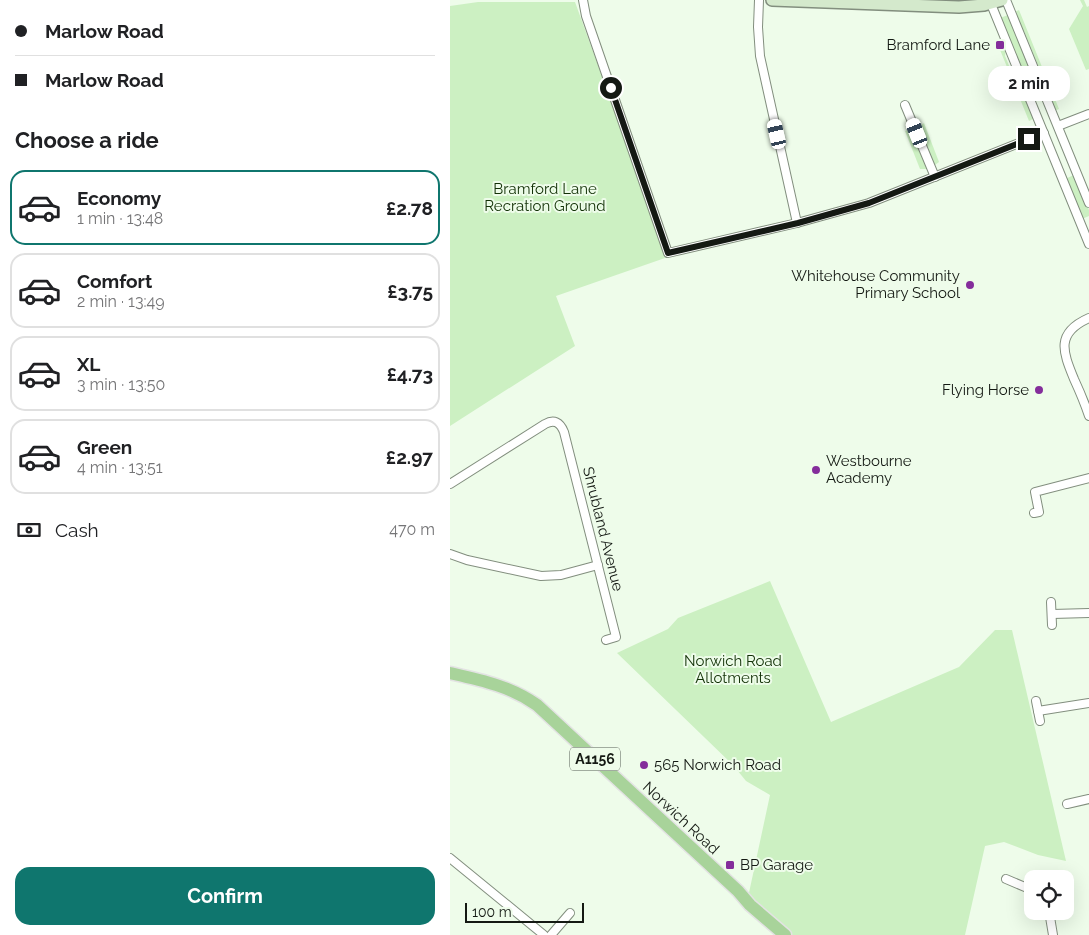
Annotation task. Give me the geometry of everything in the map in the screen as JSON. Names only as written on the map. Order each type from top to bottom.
[{"type":"main road","name":"Norwich Road","points":[[450,673],[501,686],[537,705],[738,891],[750,905],[785,935]]},
{"type":"street","points":[[583,0],[586,16],[668,253],[798,223],[869,203],[1044,133]]},
{"type":"street","points":[[759,0],[760,56],[798,223]]},
{"type":"street","points":[[772,0],[936,6],[991,4],[1002,0]]},
{"type":"street","points":[[1006,0],[1089,203]]},
{"type":"street","points":[[991,4],[1089,244]]},
{"type":"street","points":[[1029,98],[1043,92]]},
{"type":"street","points":[[905,105],[935,177]]},
{"type":"street","points":[[1058,126],[1089,114]]},
{"type":"street","points":[[1058,168],[1072,162]]},
{"type":"street","points":[[1089,318],[1072,328],[1066,338],[1064,351],[1087,404],[1089,416]]},
{"type":"street","name":"Shrubland Avenue","points":[[450,484],[545,424],[555,421],[560,425],[564,432],[616,637],[606,640]]},
{"type":"street","points":[[1034,513],[1039,512],[1035,492],[1089,478]]},
{"type":"street","points":[[450,554],[541,576],[561,575],[598,566]]},
{"type":"street","points":[[1051,602],[1052,624]]},
{"type":"street","points":[[1052,614],[1089,613]]},
{"type":"street","points":[[1036,701],[1040,721]]},
{"type":"street","points":[[1038,711],[1089,703]]},
{"type":"street","points":[[1067,804],[1089,799]]},
{"type":"street","points":[[450,858],[544,935]]},
{"type":"street","points":[[1006,879],[1024,887]]},
{"type":"street","points":[[551,935],[570,913]]},
{"type":"street","points":[[1051,920],[1054,935]]},
{"type":"green space","points":[[1080,0],[1084,0],[1087,7],[1089,6],[1089,69],[1086,70],[1069,29],[1083,6]]},
{"type":"green space","name":"Bramford Lane Recration Ground","points":[[478,2],[575,2],[640,181],[665,258],[556,296],[575,346],[450,426],[450,6]]},
{"type":"green space","points":[[1019,10],[1059,109],[1054,111],[1045,89],[1045,82],[1014,12]]},
{"type":"green space","points":[[1008,15],[1037,84],[1037,87],[1034,89],[1029,88],[1000,18]]},
{"type":"green space","points":[[999,39],[1006,48],[1005,56],[1019,89],[1025,93],[1035,118],[1029,121],[996,40]]},
{"type":"green space","points":[[924,123],[939,162],[935,165],[932,165],[919,131],[920,126]]},
{"type":"green space","points":[[905,131],[912,131],[929,167],[926,169],[920,169]]},
{"type":"green space","points":[[1074,175],[1089,210],[1089,216],[1082,219],[1065,179]]},
{"type":"green space","name":"Norwich Road Allotments","points":[[770,581],[831,722],[959,667],[995,630],[1012,630],[1066,861],[1038,855],[1004,842],[985,846],[965,935],[785,935],[747,902],[770,795],[746,781],[733,765],[617,653],[668,629],[678,618]]},
{"type":"place","name":"Bramford Lane","points":[[1000,45]]},
{"type":"place","name":"Whitehouse Community Primary School","points":[[970,285]]},
{"type":"place","name":"Flying Horse","points":[[1039,390]]},
{"type":"place","name":"Westbourne Academy","points":[[816,470]]},
{"type":"place","name":"565 Norwich Road","points":[[644,765]]},
{"type":"place","name":"BP Garage","points":[[730,865]]},
{"type":"route","points":[[611,88],[668,253],[798,223],[886,198],[1029,139]]}]
